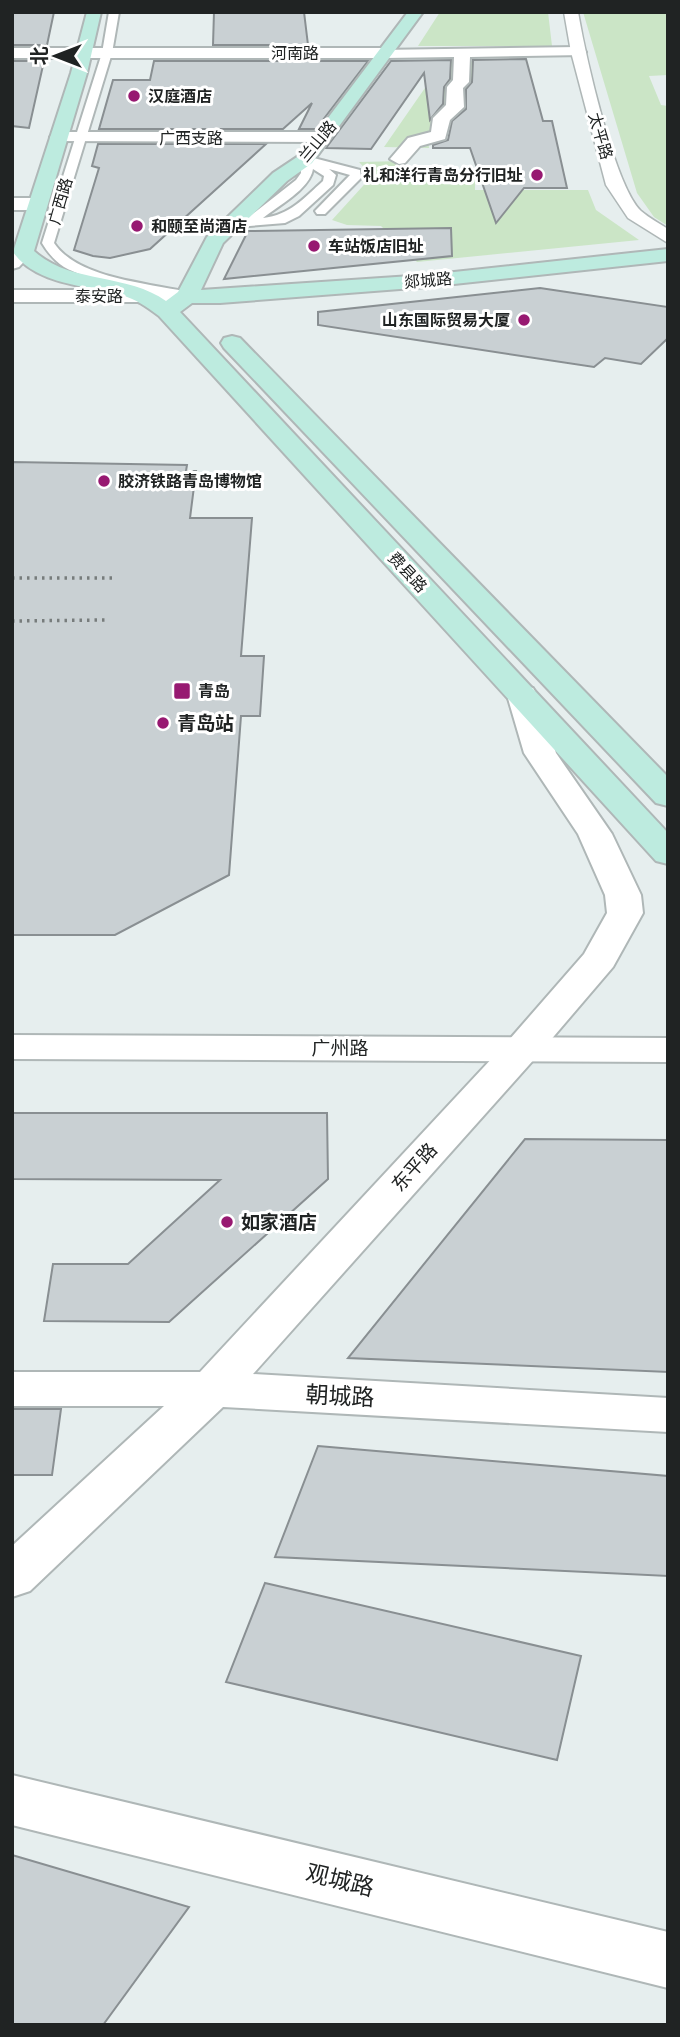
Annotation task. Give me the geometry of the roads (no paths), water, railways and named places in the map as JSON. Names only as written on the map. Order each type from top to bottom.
[{"type":"main road","name":"广西路","points":[[93,12],[69,138],[36,204],[18,257],[29,258],[75,278],[143,296]]},
{"type":"main road","name":"兰山路","points":[[177,303],[214,241],[238,224],[280,177],[306,159],[416,12]]},
{"type":"main road","name":"郯城路","points":[[177,303],[220,297],[426,281],[668,255]]},
{"type":"main road","name":"费县路","points":[[143,296],[177,303],[668,796]]},
{"type":"main road","name":"费县路","points":[[177,303],[522,695],[668,854]]},
{"type":"street","name":"太平路","points":[[571,12],[578,52],[615,186],[634,214],[668,238]]},
{"type":"street","name":"河南路","points":[[12,53],[578,52]]},
{"type":"street","points":[[399,159],[415,142],[439,135],[442,118],[455,107],[455,87],[461,82],[462,53]]},
{"type":"street","name":"广西支路","points":[[69,138],[322,137]]},
{"type":"street","points":[[12,204],[36,204]]},
{"type":"street","name":"泰安路","points":[[12,296],[143,296]]},
{"type":"street","name":"泰安路","points":[[12,310],[177,303]]},
{"type":"street","name":"东平路","points":[[12,1577],[212,1389],[523,1048],[600,959],[625,913],[623,895],[595,834],[540,753],[522,695]]},
{"type":"street","name":"广州路","points":[[23,1045],[668,1050]]},
{"type":"street","name":"朝城路","points":[[12,1389],[212,1389],[668,1415]]},
{"type":"street","name":"观城路","points":[[12,1800],[668,1960]]},
{"type":"lane","name":"广西路","points":[[114,12],[107,53],[69,138],[48,243],[51,252],[67,263],[177,303]]},
{"type":"lane","points":[[281,220],[295,212],[329,182],[330,175],[306,159]]},
{"type":"lane","points":[[238,224],[318,214],[355,178],[356,173],[341,167],[306,159]]},
{"type":"railway","points":[[12,578],[113,578]]},
{"type":"railway","points":[[12,621],[105,620]]},
{"type":"place","name":"汉庭酒店","points":[[134,96]]},
{"type":"place","name":"礼和洋行青岛分行旧址","points":[[537,175]]},
{"type":"place","name":"和颐至尚酒店","points":[[137,226]]},
{"type":"place","name":"车站饭店旧址","points":[[314,246]]},
{"type":"place","name":"山东国际贸易大厦","points":[[524,320]]},
{"type":"place","name":"胶济铁路青岛博物馆","points":[[104,481]]},
{"type":"place","name":"青岛","points":[[182,691]]},
{"type":"place","name":"青岛站","points":[[163,723]]},
{"type":"place","name":"如家酒店","points":[[227,1222]]}]
